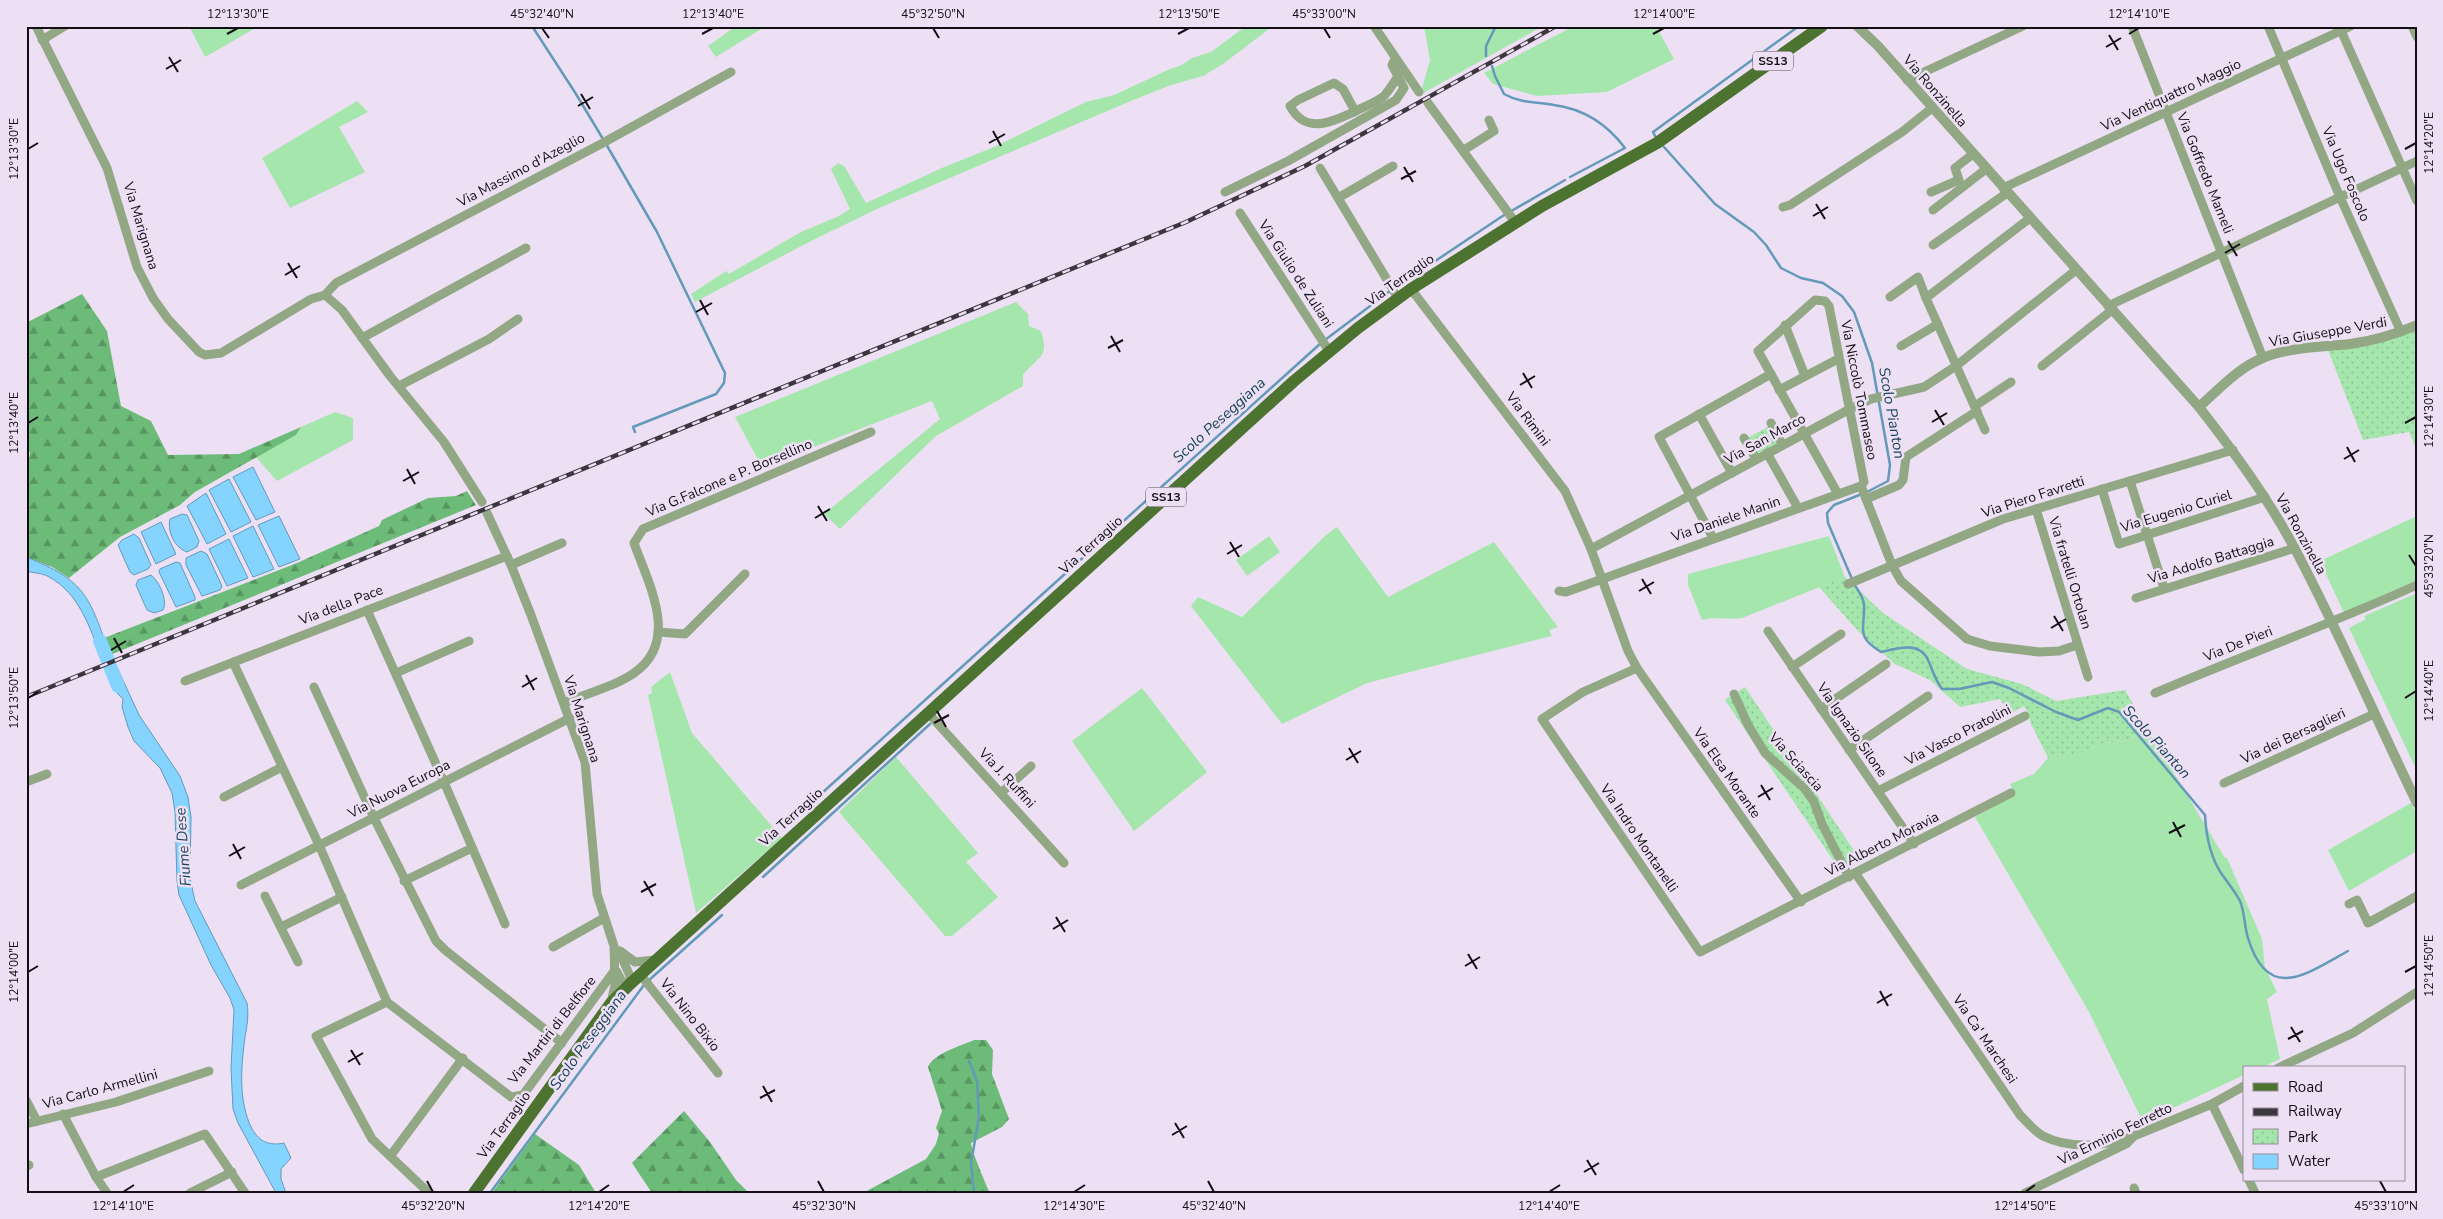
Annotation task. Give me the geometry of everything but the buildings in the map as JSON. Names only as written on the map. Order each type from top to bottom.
[{"type":"main road","name":"Via Terraglio","points":[[474,1193],[611,1003],[630,984],[644,979],[655,960],[928,713],[1326,345],[1394,292],[1411,289],[1513,219],[1657,142],[1822,26]]},
{"type":"street","name":"Via Marignana","points":[[36,26],[107,168],[137,267],[163,312],[199,352],[205,355],[221,353],[311,299],[326,295]]},
{"type":"street","points":[[42,40],[65,26]]},
{"type":"street","points":[[1374,26],[1419,92]]},
{"type":"street","name":"Via Ronzinella","points":[[1857,26],[1878,46],[2199,407],[2233,450],[2265,497],[2295,548],[2417,803]]},
{"type":"street","name":"Via Ronzinella","points":[[1869,26],[1878,46]]},
{"type":"street","points":[[1907,80],[2023,26]]},
{"type":"street","name":"Via Goffredo Mameli","points":[[2132,26],[2262,358]]},
{"type":"street","name":"Via Ugo Foscolo","points":[[2268,26],[2340,197],[2401,332]]},
{"type":"street","name":"Via Ventiquattro Maggio","points":[[2005,191],[2340,29],[2351,26]]},
{"type":"street","points":[[2412,26],[2417,37]]},
{"type":"street","points":[[2340,29],[2417,201]]},
{"type":"street","points":[[1225,192],[1288,161],[1396,100],[1404,88],[1392,65],[1395,59]]},
{"type":"street","name":"Via Massimo d'Azeglio","points":[[326,295],[336,283],[604,142],[731,72]]},
{"type":"street","points":[[1356,111],[1343,89],[1334,83],[1298,100],[1290,106],[1293,111],[1308,122],[1316,124],[1328,123],[1373,104],[1385,95],[1398,77]]},
{"type":"street","points":[[1428,103],[1513,219]]},
{"type":"street","points":[[1783,207],[1790,206],[1884,144],[1932,108]]},
{"type":"street","points":[[1464,150],[1494,131],[1489,120]]},
{"type":"street","points":[[1931,192],[1940,186],[1952,184],[1959,180],[1955,168],[1973,154]]},
{"type":"street","points":[[2042,366],[2110,308],[2221,252],[2417,161]]},
{"type":"street","points":[[1338,198],[1393,166]]},
{"type":"street","points":[[1320,168],[1394,292]]},
{"type":"street","points":[[1933,210],[1986,169]]},
{"type":"street","points":[[1933,245],[2005,191]]},
{"type":"street","name":"Via Giulio de Zuliani","points":[[1240,213],[1326,345]]},
{"type":"street","points":[[1926,298],[2030,218]]},
{"type":"street","points":[[362,338],[526,248]]},
{"type":"street","name":"Via San Marco","points":[[1591,549],[1848,410],[1871,399],[1924,387],[1956,366],[2076,270]]},
{"type":"street","points":[[1890,296],[1918,277],[1985,430]]},
{"type":"street","name":"Via Rimini","points":[[1411,289],[1565,491],[1591,549],[1631,658]]},
{"type":"street","points":[[326,295],[342,310],[454,455],[482,502]]},
{"type":"street","name":"Via Niccolò Tommaseo","points":[[1771,374],[1758,351],[1785,325],[1816,300],[1824,301],[1828,306],[1864,482],[1864,492],[1892,564]]},
{"type":"street","points":[[399,386],[488,338],[518,319]]},
{"type":"street","points":[[1901,346],[1938,324]]},
{"type":"street","points":[[1785,325],[1804,376]]},
{"type":"street","name":"Via Giuseppe Verdi","points":[[2199,407],[2245,368],[2262,358],[2312,348],[2353,344],[2401,332],[2417,325]]},
{"type":"street","points":[[1780,390],[1838,359]]},
{"type":"street","points":[[1713,538],[1659,437],[1771,374],[1838,494]]},
{"type":"street","points":[[1864,492],[1900,485],[1903,480],[1906,457],[1976,409],[2011,382]]},
{"type":"street","points":[[1699,414],[1732,473]]},
{"type":"street","points":[[1770,423],[1782,444]]},
{"type":"street","name":"Via G.Falcone e P. Borsellino","points":[[564,702],[634,674],[645,664],[654,650],[659,626],[653,593],[634,543],[643,529],[871,432]]},
{"type":"street","points":[[1744,438],[1756,459]]},
{"type":"street","name":"Via Piero Favretti","points":[[1848,584],[2003,519],[2233,450]]},
{"type":"street","points":[[1768,453],[1798,508]]},
{"type":"street","points":[[2130,481],[2164,588]]},
{"type":"street","name":"Via Eugenio Curiel","points":[[2102,489],[2119,544],[2265,497]]},
{"type":"street","name":"Via Daniele Manin","points":[[1602,578],[1838,494],[1864,492]]},
{"type":"street","name":"Via fratelli Ortolan","points":[[2036,509],[2088,677]]},
{"type":"street","name":"Via Marignana","points":[[487,513],[503,557],[511,565],[585,762],[597,894],[604,918],[630,976],[630,984]]},
{"type":"street","points":[[511,565],[562,543]]},
{"type":"street","name":"Via Adolfo Battaggia","points":[[2136,598],[2295,548]]},
{"type":"street","name":"Via della Pace","points":[[185,682],[503,557]]},
{"type":"street","name":"Via fratelli Ortolan","points":[[1892,564],[1901,582],[1967,639],[1990,646],[2039,652],[2060,651],[2077,644]]},
{"type":"street","points":[[658,632],[685,634],[745,574]]},
{"type":"street","points":[[1559,591],[1566,592],[1602,578]]},
{"type":"street","name":"Via De Pieri","points":[[2155,694],[2240,657],[2332,623],[2417,586]]},
{"type":"street","points":[[367,610],[505,924]]},
{"type":"street","name":"Via Ignazio Silone","points":[[1768,631],[1914,844]]},
{"type":"street","points":[[1792,667],[1841,634]]},
{"type":"street","points":[[396,673],[468,641]]},
{"type":"street","name":"Via Elsa Morante","points":[[1631,658],[1636,668],[1800,902]]},
{"type":"street","points":[[233,662],[319,845],[387,1002],[316,1036],[372,1140],[391,1155],[429,1193]]},
{"type":"street","points":[[1821,709],[1886,664]]},
{"type":"street","name":"Via Indro Montanelli","points":[[1636,668],[1583,692],[1542,719],[1700,952],[1766,919]]},
{"type":"street","points":[[314,687],[374,818],[428,928],[445,950],[562,1044]]},
{"type":"street","name":"Via Sciascia","points":[[1734,694],[1748,725],[1765,753],[1805,789],[1814,802],[1822,824],[1852,876]]},
{"type":"street","points":[[1849,750],[1928,696]]},
{"type":"street","name":"Via J. Ruffini","points":[[928,713],[1002,792],[1064,863]]},
{"type":"street","name":"Via dei Bersaglieri","points":[[2224,783],[2374,714]]},
{"type":"street","name":"Via Vasco Pratolini","points":[[1878,791],[2024,716]]},
{"type":"street","name":"Via Nuova Europa","points":[[241,885],[570,718]]},
{"type":"street","points":[[1002,792],[1031,766]]},
{"type":"street","points":[[224,797],[282,767]]},
{"type":"street","points":[[26,782],[47,774]]},
{"type":"street","name":"Via Alberto Moravia","points":[[1766,919],[2011,793]]},
{"type":"street","points":[[404,881],[472,848]]},
{"type":"street","name":"Via Ca' Marchesi","points":[[1852,876],[2020,1115],[2031,1127],[2041,1135],[2062,1142],[2099,1145],[2134,1136]]},
{"type":"street","points":[[265,896],[298,962]]},
{"type":"street","points":[[2350,904],[2357,900],[2368,923],[2417,896]]},
{"type":"street","points":[[281,927],[342,897]]},
{"type":"street","points":[[553,947],[604,918]]},
{"type":"street","name":"Via Marignana","points":[[611,1003],[617,948]]},
{"type":"street","points":[[617,948],[635,962],[655,960]]},
{"type":"street","points":[[616,970],[622,982],[630,984]]},
{"type":"street","name":"Via Martiri di Belfiore","points":[[387,1002],[511,1097],[523,1095],[616,970]]},
{"type":"street","name":"Via Nino Bixio","points":[[644,979],[718,1073]]},
{"type":"street","points":[[2282,1066],[2353,1033],[2417,992]]},
{"type":"street","points":[[391,1155],[462,1058]]},
{"type":"street","name":"Via Carlo Armellini","points":[[26,1124],[116,1102],[208,1071]]},
{"type":"street","name":"Via Erminio Ferretto","points":[[2025,1193],[2126,1144],[2134,1136],[2212,1104],[2243,1087]]},
{"type":"street","points":[[26,1100],[37,1121]]},
{"type":"street","points":[[2212,1104],[2243,1168]]},
{"type":"street","points":[[63,1114],[96,1177],[107,1193]]},
{"type":"street","points":[[96,1177],[205,1134],[245,1193]]},
{"type":"street","points":[[190,1193],[232,1172]]},
{"type":"green space","points":[[189,26],[206,28],[207,26],[259,26],[205,57]]},
{"type":"green space","points":[[736,26],[766,26],[716,57],[708,46]]},
{"type":"green space","points":[[1246,26],[1273,26],[1223,64],[1203,76],[1171,85],[1131,101],[879,208],[811,241],[695,302],[691,294],[726,271],[729,274],[801,232],[839,216],[850,209],[831,169],[838,163],[844,166],[866,203],[944,167],[994,147],[1086,102],[1114,95],[1182,65],[1192,58],[1211,52]]},
{"type":"green space","points":[[1424,26],[1543,26],[1420,95],[1430,60]]},
{"type":"green space","points":[[1574,26],[1656,26],[1674,59],[1607,92],[1537,96],[1493,84],[1484,73]]},
{"type":"green space","points":[[357,101],[368,112],[339,127],[365,172],[290,208],[262,158]]},
{"type":"green space","points":[[82,294],[107,331],[121,406],[151,421],[168,455],[239,454],[301,427],[296,435],[195,492],[180,505],[120,537],[69,578],[52,567],[26,557],[26,471],[30,453],[26,445],[26,323]]},
{"type":"green space","points":[[1016,302],[1028,314],[1029,326],[1041,331],[1044,347],[1041,356],[1023,375],[1023,386],[936,436],[840,529],[824,514],[940,419],[932,401],[762,467],[735,417]]},
{"type":"green space","points":[[2417,329],[2417,451],[2409,432],[2363,440],[2328,350]]},
{"type":"green space","points":[[335,412],[353,418],[353,440],[277,481],[256,457],[296,435],[301,427]]},
{"type":"green space","points":[[1770,426],[1779,443],[1757,456],[1747,438]]},
{"type":"green space","points":[[467,491],[476,505],[110,655],[104,638],[297,563],[379,526],[382,520],[428,498],[456,496]]},
{"type":"green space","points":[[2417,516],[2417,580],[2344,613],[2320,561]]},
{"type":"green space","points":[[1337,527],[1388,597],[1494,542],[1558,627],[1549,630],[1552,636],[1367,683],[1282,724],[1191,606],[1198,597],[1242,617],[1325,536]]},
{"type":"green space","points":[[1269,536],[1280,552],[1247,576],[1236,560]]},
{"type":"green space","points":[[1829,536],[1845,577],[1742,618],[1711,618],[1702,620],[1688,585],[1688,574]]},
{"type":"green space","points":[[1845,577],[1883,613],[1967,669],[2022,684],[2056,701],[2125,690],[2148,730],[2126,741],[2104,743],[2073,757],[2048,758],[2024,706],[2013,712],[2011,716],[2000,699],[1960,707],[1930,680],[1895,664],[1858,631],[1819,587]]},
{"type":"green space","points":[[2417,593],[2417,771],[2349,628],[2366,619],[2364,616]]},
{"type":"green space","points":[[670,672],[692,733],[782,838],[696,913],[648,695],[652,693],[651,687]]},
{"type":"green space","points":[[1745,687],[1859,858],[1839,869],[1725,700]]},
{"type":"green space","points":[[1142,688],[1207,772],[1134,831],[1072,741]]},
{"type":"green space","points":[[2148,730],[2225,858],[2227,858],[2262,939],[2265,968],[2277,992],[2267,999],[2280,1059],[2265,1066],[2243,1066],[2243,1075],[2143,1122],[2089,1012],[1975,817],[2015,795],[2010,784],[2034,774],[2048,758],[2073,757],[2104,743],[2126,741]]},
{"type":"green space","points":[[896,757],[978,853],[966,862],[998,897],[952,936],[945,936],[839,812]]},
{"type":"green space","points":[[2411,803],[2417,814],[2417,851],[2349,891],[2328,850]]},
{"type":"green space","points":[[974,1040],[986,1040],[993,1050],[992,1074],[1009,1119],[1002,1127],[971,1143],[990,1193],[863,1193],[926,1159],[936,1144],[939,1133],[936,1128],[942,1111],[928,1067],[931,1062],[942,1054]]},
{"type":"green space","points":[[684,1111],[710,1142],[736,1180],[749,1193],[652,1193],[632,1163]]},
{"type":"green space","points":[[535,1134],[579,1165],[596,1193],[492,1193]]},
{"type":"water","points":[[253,467],[275,512],[256,520],[233,477]]},
{"type":"water","points":[[229,479],[251,522],[231,532],[209,490]]},
{"type":"water","points":[[206,493],[226,534],[207,544],[187,506]]},
{"type":"water","points":[[182,514],[187,515],[199,541],[197,547],[187,552],[179,547],[173,539],[169,524],[170,519]]},
{"type":"water","points":[[279,516],[300,559],[279,567],[258,525]]},
{"type":"water","points":[[161,522],[176,554],[156,564],[141,532]]},
{"type":"water","points":[[253,526],[274,569],[253,577],[233,536]]},
{"type":"water","points":[[134,534],[139,538],[151,565],[148,569],[134,575],[130,572],[118,545],[122,540]]},
{"type":"water","points":[[229,539],[248,578],[227,586],[209,549]]},
{"type":"water","points":[[201,551],[207,554],[222,586],[220,590],[202,596],[186,565],[186,558]]},
{"type":"water","points":[[26,557],[62,574],[83,593],[97,619],[110,655],[102,658],[88,623],[69,592],[47,576],[26,571]]},
{"type":"water","points":[[176,562],[180,563],[195,600],[176,607],[159,572],[160,569]]},
{"type":"water","points":[[151,575],[160,586],[164,596],[163,610],[154,613],[147,610],[136,585],[138,580]]},
{"type":"water","points":[[116,665],[139,715],[180,776],[188,797],[191,817],[190,878],[195,901],[247,1003],[248,1020],[242,1072],[244,1107],[252,1129],[258,1137],[269,1143],[284,1143],[291,1158],[281,1169],[281,1179],[286,1193],[276,1193],[238,1123],[233,1109],[231,1068],[234,1010],[230,998],[211,965],[179,895],[175,812],[172,793],[160,768],[134,741],[122,707],[123,699],[117,693],[107,669]]},
{"type":"waterway","points":[[532,26],[603,139]]},
{"type":"waterway","name":"Scolo Peseggiana","points":[[1486,56],[1486,46],[1496,26]]},
{"type":"waterway","name":"Scolo Pianton","points":[[1655,136],[1653,132],[1799,26]]},
{"type":"waterway","name":"Scolo Peseggiana","points":[[1492,66],[1504,94],[1522,101],[1565,107],[1585,114],[1603,125],[1625,148],[1570,177]]},
{"type":"waterway","points":[[606,144],[657,232],[725,373],[724,383],[716,394],[633,427],[635,432]]},
{"type":"waterway","name":"Scolo Pianton","points":[[1664,147],[1715,204],[1754,232],[1766,245],[1781,268],[1801,278],[1823,283],[1842,296],[1854,312],[1872,363],[1890,465],[1888,481],[1867,492]]},
{"type":"waterway","name":"Scolo Peseggiana","points":[[1395,288],[1501,217],[1565,180]]},
{"type":"waterway","name":"Scolo Peseggiana","points":[[1325,340],[1390,291]]},
{"type":"waterway","name":"Scolo Peseggiana","points":[[802,811],[1321,343]]},
{"type":"waterway","name":"Scolo Pianton","points":[[1852,579],[1828,523],[1827,513],[1834,505],[1862,494]]},
{"type":"waterway","name":"Scolo Pianton","points":[[1854,584],[1864,602],[1864,637],[1881,652],[1907,647],[1920,650],[1928,660],[1935,678],[1942,689],[1959,689],[1992,682],[2009,688],[2056,712],[2078,720],[2108,708],[2119,712],[2205,815],[2208,838],[2214,860],[2240,901],[2248,938],[2256,958],[2266,971],[2277,977],[2289,978],[2303,975],[2348,951]]},
{"type":"waterway","name":"Fiume Dese","points":[[100,641],[118,686]]},
{"type":"waterway","name":"Scolo Peseggiana","points":[[763,877],[930,724]]},
{"type":"waterway","name":"Scolo Peseggiana","points":[[648,981],[722,915]]},
{"type":"waterway","name":"Scolo Peseggiana","points":[[490,1193],[644,985]]},
{"type":"waterway","points":[[969,1061],[977,1081],[979,1117],[971,1163],[974,1193]]},
{"type":"railway","points":[[26,697],[1186,222],[1305,166],[1556,26]]}]
